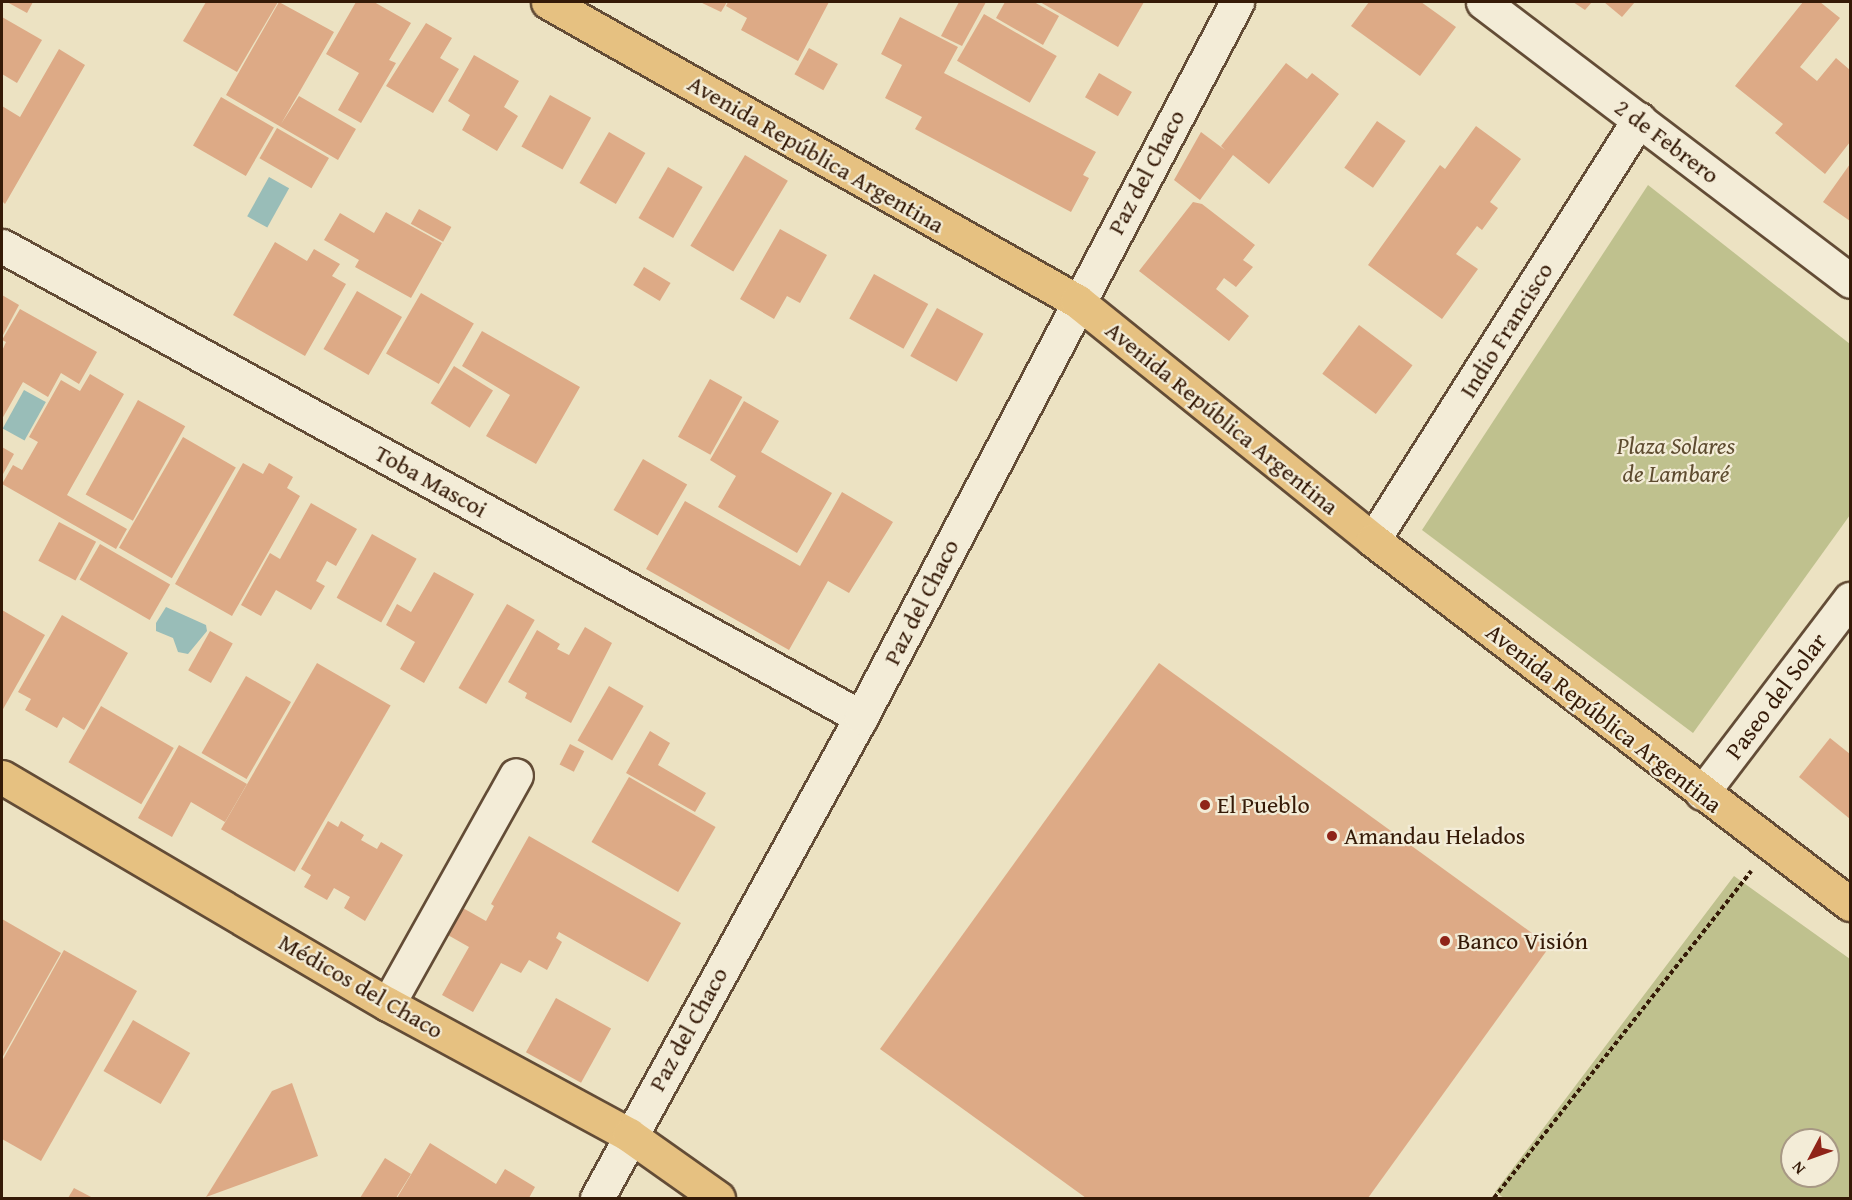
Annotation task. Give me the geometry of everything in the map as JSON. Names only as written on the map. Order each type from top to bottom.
[{"type":"main road","name":"Avenida República Argentina","points":[[548,2],[1077,301],[1373,540],[1702,794],[1851,904]]},
{"type":"main road","name":"Médicos del Chaco","points":[[2,777],[388,1004],[629,1135],[718,1198]]},
{"type":"street","name":"Paz del Chaco","points":[[597,1198],[629,1135],[861,717],[1077,301],[1237,2]]},
{"type":"street","name":"2 de Febrero","points":[[1483,2],[1851,281]]},
{"type":"street","name":"Indio Francisco","points":[[1373,540],[1639,119]]},
{"type":"street","name":"Toba Mascoi","points":[[2,246],[861,717]]},
{"type":"street","name":"Paseo del Solar","points":[[1702,794],[1851,599]]},
{"type":"street","points":[[388,1004],[516,775]]},
{"type":"path","points":[[1494,1198],[1771,845]]},
{"type":"green space","name":"Plaza Solares de Lambaré","points":[[1648,185],[1850,344],[1850,515],[1693,733],[1422,530]]},
{"type":"green space","points":[[1734,876],[1850,959],[1850,1198],[1504,1198],[1495,1192]]},
{"type":"water","points":[[269,177],[289,188],[267,228],[247,216]]},
{"type":"water","points":[[24,390],[46,402],[25,441],[3,428]]},
{"type":"water","points":[[166,607],[206,625],[207,631],[188,654],[178,652],[173,638],[156,631],[156,623]]},
{"type":"building","points":[[7,2],[33,2],[27,13]]},
{"type":"building","points":[[206,2],[278,2],[237,72],[183,41]]},
{"type":"building","points":[[279,2],[334,32],[281,124],[299,96],[356,129],[338,160],[226,95]]},
{"type":"building","points":[[356,2],[374,2],[411,23],[389,60],[396,63],[361,123],[338,110],[359,73],[326,54]]},
{"type":"building","points":[[700,2],[727,2],[721,12]]},
{"type":"building","points":[[728,2],[829,2],[798,61],[741,30],[747,18],[726,6]]},
{"type":"building","points":[[959,2],[986,2],[962,46],[941,36]]},
{"type":"building","points":[[1005,2],[1034,2],[1059,16],[1043,45],[996,18]]},
{"type":"building","points":[[1040,2],[1144,2],[1118,47]]},
{"type":"building","points":[[1369,2],[1421,2],[1456,27],[1420,76],[1351,26]]},
{"type":"building","points":[[1573,2],[1592,2],[1585,10]]},
{"type":"building","points":[[1604,2],[1635,2],[1622,17]]},
{"type":"building","points":[[1803,2],[1820,2],[1840,18],[1800,67],[1817,81],[1836,58],[1850,70],[1850,142],[1825,174],[1775,133],[1783,124],[1735,86]]},
{"type":"building","points":[[984,14],[1057,56],[1030,103],[957,61]]},
{"type":"building","points":[[2,17],[42,40],[17,83],[2,74]]},
{"type":"building","points":[[900,17],[958,47],[944,73],[1096,152],[1083,175],[1089,178],[1071,212],[915,129],[922,117],[885,98],[902,65],[881,54]]},
{"type":"building","points":[[426,23],[452,38],[440,58],[459,69],[433,113],[386,86]]},
{"type":"building","points":[[809,48],[838,64],[823,90],[794,74]]},
{"type":"building","points":[[59,49],[85,65],[5,204],[2,201],[2,106],[20,117]]},
{"type":"building","points":[[474,55],[519,81],[504,107],[518,116],[497,151],[462,130],[470,115],[448,101]]},
{"type":"building","points":[[1286,63],[1307,79],[1312,73],[1339,94],[1269,184],[1233,155],[1200,200],[1174,180],[1201,132],[1225,150],[1221,146]]},
{"type":"building","points":[[1099,73],[1132,92],[1118,116],[1085,97]]},
{"type":"building","points":[[550,95],[591,118],[563,169],[521,147]]},
{"type":"building","points":[[221,97],[274,127],[246,176],[193,145]]},
{"type":"building","points":[[1377,121],[1406,141],[1373,188],[1344,168]]},
{"type":"building","points":[[1476,126],[1521,159],[1490,202],[1498,208],[1482,230],[1477,226],[1456,254],[1478,269],[1442,319],[1368,265],[1440,165],[1445,169]]},
{"type":"building","points":[[277,128],[329,158],[311,188],[260,158]]},
{"type":"building","points":[[609,132],[645,153],[616,204],[580,183]]},
{"type":"building","points":[[745,155],[788,181],[733,272],[690,246]]},
{"type":"building","points":[[1850,164],[1850,221],[1823,202]]},
{"type":"building","points":[[668,167],[703,187],[673,238],[638,218]]},
{"type":"building","points":[[1193,202],[1202,204],[1255,245],[1243,260],[1253,267],[1236,287],[1224,278],[1216,289],[1249,316],[1229,341],[1139,271]]},
{"type":"building","points":[[419,209],[451,227],[443,242],[411,224]]},
{"type":"building","points":[[386,212],[442,243],[411,298],[355,267],[359,260],[324,240],[340,213],[374,233]]},
{"type":"building","points":[[780,229],[827,255],[800,303],[787,296],[774,319],[740,299]]},
{"type":"building","points":[[275,242],[307,261],[314,249],[340,264],[332,276],[346,284],[305,356],[233,315]]},
{"type":"building","points":[[644,267],[671,283],[660,301],[633,285]]},
{"type":"building","points":[[874,274],[928,304],[904,349],[849,319]]},
{"type":"building","points":[[357,291],[402,317],[369,375],[324,349]]},
{"type":"building","points":[[421,293],[474,324],[439,384],[386,354]]},
{"type":"building","points":[[2,295],[19,305],[2,337]]},
{"type":"building","points":[[937,308],[983,334],[957,382],[910,356]]},
{"type":"building","points":[[20,309],[97,352],[79,384],[61,373],[48,397],[23,382],[2,419],[2,351],[6,342],[2,340]]},
{"type":"building","points":[[1359,325],[1413,365],[1376,414],[1322,374]]},
{"type":"building","points":[[482,331],[580,387],[536,464],[486,436],[510,395],[462,366]]},
{"type":"building","points":[[454,366],[493,390],[470,428],[431,403]]},
{"type":"building","points":[[90,374],[124,394],[67,495],[127,529],[116,549],[2,484],[13,465],[22,470],[38,442],[29,437],[61,380],[80,391]]},
{"type":"building","points":[[710,379],[742,397],[710,455],[678,437]]},
{"type":"building","points":[[138,400],[185,426],[133,521],[86,494]]},
{"type":"building","points":[[744,401],[779,421],[761,452],[832,493],[797,553],[718,507],[736,476],[710,460]]},
{"type":"building","points":[[183,437],[236,468],[172,578],[119,548]]},
{"type":"building","points":[[2,447],[14,454],[2,476]]},
{"type":"building","points":[[643,459],[687,484],[658,536],[614,510]]},
{"type":"building","points":[[243,463],[263,474],[269,463],[293,477],[287,488],[300,496],[232,616],[175,584]]},
{"type":"building","points":[[842,492],[893,522],[849,593],[828,581],[789,650],[646,569],[685,501],[800,566]]},
{"type":"building","points":[[311,503],[357,529],[336,566],[327,561],[316,581],[325,586],[311,610],[276,590],[261,616],[241,605],[270,553],[280,559]]},
{"type":"building","points":[[59,522],[96,542],[75,581],[38,561]]},
{"type":"building","points":[[372,534],[417,559],[381,623],[337,598]]},
{"type":"building","points":[[100,544],[170,584],[150,620],[80,580]]},
{"type":"building","points":[[434,572],[474,594],[424,683],[400,669],[415,642],[386,625],[397,604],[411,612]]},
{"type":"building","points":[[507,604],[535,620],[486,704],[458,688]]},
{"type":"building","points":[[2,610],[45,635],[2,711]]},
{"type":"building","points":[[62,615],[128,653],[84,730],[63,717],[57,728],[25,710],[31,699],[18,692]]},
{"type":"building","points":[[585,627],[612,643],[571,723],[525,698],[527,693],[508,682],[537,630],[560,644],[557,649],[569,655]]},
{"type":"building","points":[[210,631],[233,644],[211,683],[188,670]]},
{"type":"building","points":[[317,663],[391,706],[295,872],[221,829]]},
{"type":"building","name":"El Pueblo","points":[[1159,663],[1550,946],[1368,1198],[1086,1198],[880,1049]]},
{"type":"building","points":[[246,676],[291,702],[247,779],[202,753]]},
{"type":"building","points":[[609,686],[644,706],[612,761],[578,741]]},
{"type":"building","points":[[101,706],[174,748],[141,804],[68,762]]},
{"type":"building","points":[[650,731],[670,743],[658,765],[706,793],[695,812],[626,773]]},
{"type":"building","points":[[1830,738],[1850,754],[1850,819],[1799,777]]},
{"type":"building","points":[[570,744],[584,751],[574,772],[560,764]]},
{"type":"building","points":[[179,745],[247,784],[225,822],[191,802],[172,837],[138,818]]},
{"type":"building","points":[[629,777],[716,827],[678,892],[592,842]]},
{"type":"building","points":[[328,821],[338,827],[341,821],[364,835],[361,840],[377,849],[381,842],[403,855],[365,921],[344,908],[350,897],[334,888],[327,900],[304,887],[311,875],[301,869]]},
{"type":"building","points":[[529,836],[681,923],[648,982],[559,932],[556,938],[562,942],[547,970],[529,960],[521,973],[501,963],[473,1012],[442,995],[469,947],[439,930],[454,903],[486,921],[494,906],[491,904]]},
{"type":"building","points":[[2,919],[61,953],[2,1058]]},
{"type":"building","points":[[64,950],[137,991],[41,1161],[2,1139],[2,1061]]},
{"type":"building","points":[[556,998],[611,1029],[581,1083],[526,1052]]},
{"type":"building","points":[[133,1020],[190,1053],[161,1104],[104,1071]]},
{"type":"building","points":[[292,1083],[318,1156],[206,1197],[272,1091]]},
{"type":"building","points":[[430,1143],[496,1184],[505,1169],[535,1187],[529,1198],[397,1198]]},
{"type":"building","points":[[385,1158],[411,1174],[396,1198],[360,1198]]},
{"type":"building","points":[[74,1188],[93,1198],[68,1198]]},
{"type":"place","name":"El Pueblo","points":[[1205,805]]},
{"type":"place","name":"Amandau Helados","points":[[1332,836]]},
{"type":"place","name":"Banco Visión","points":[[1445,941]]}]
